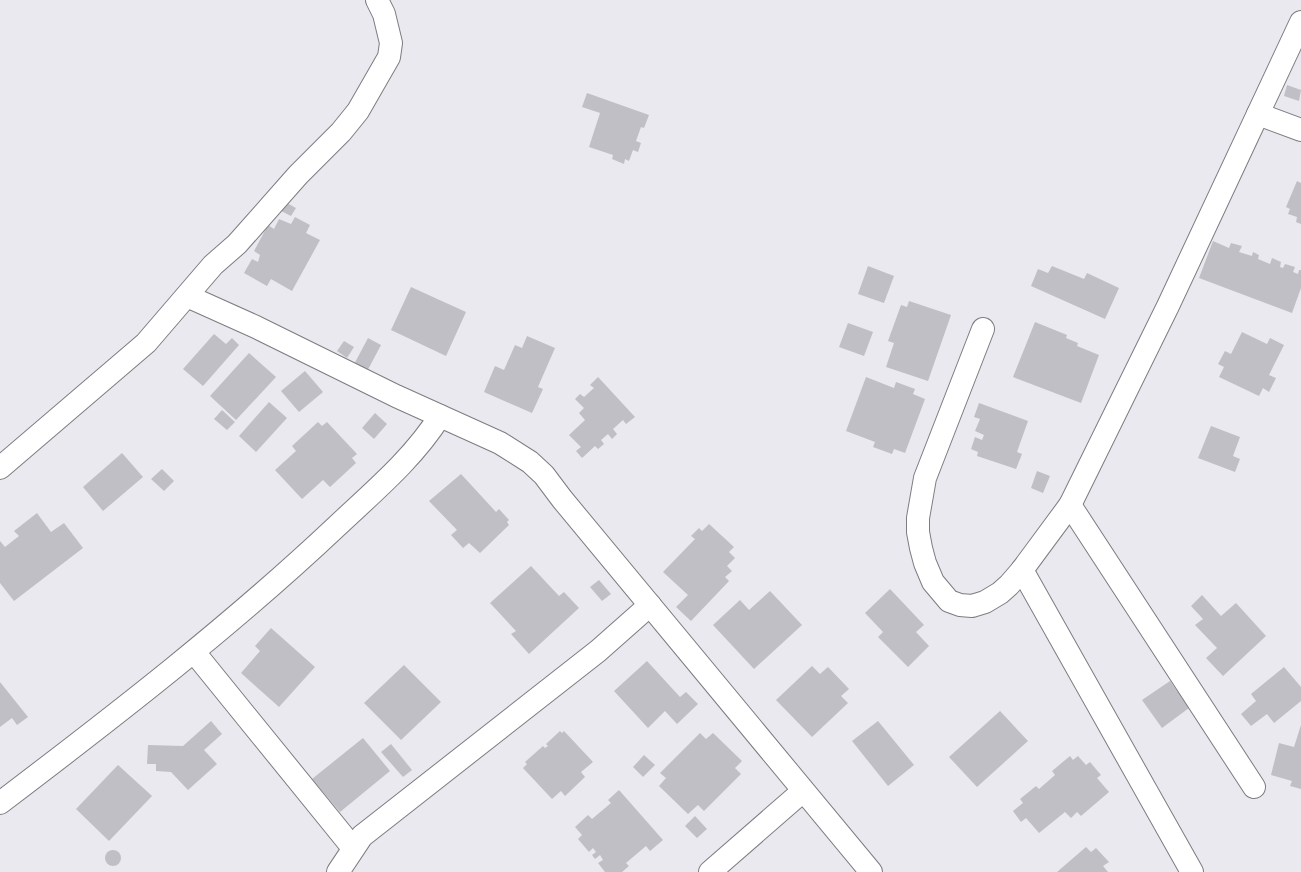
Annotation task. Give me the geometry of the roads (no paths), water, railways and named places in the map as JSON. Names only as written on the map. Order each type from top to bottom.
[{"type":"street","points":[[0,468],[146,342],[213,266],[237,244],[298,174],[341,132],[358,111],[389,57],[391,42],[384,14],[377,0]]},
{"type":"street","points":[[983,329],[925,478],[919,504],[918,532],[925,564],[933,582],[949,601],[960,605],[972,606],[985,602],[1000,593],[1022,570],[1070,505],[1168,306],[1301,22]]},
{"type":"street","points":[[1258,114],[1301,130]]},
{"type":"street","points":[[187,296],[500,443],[539,471],[871,872]]},
{"type":"street","points":[[0,803],[194,652],[302,559],[404,462],[426,438],[440,416]]},
{"type":"street","points":[[1070,505],[1254,787]]},
{"type":"street","points":[[1022,570],[1192,872]]},
{"type":"street","points":[[338,872],[362,836],[598,651],[650,605]]},
{"type":"street","points":[[194,652],[353,848]]},
{"type":"street","points":[[710,872],[803,791]]}]
